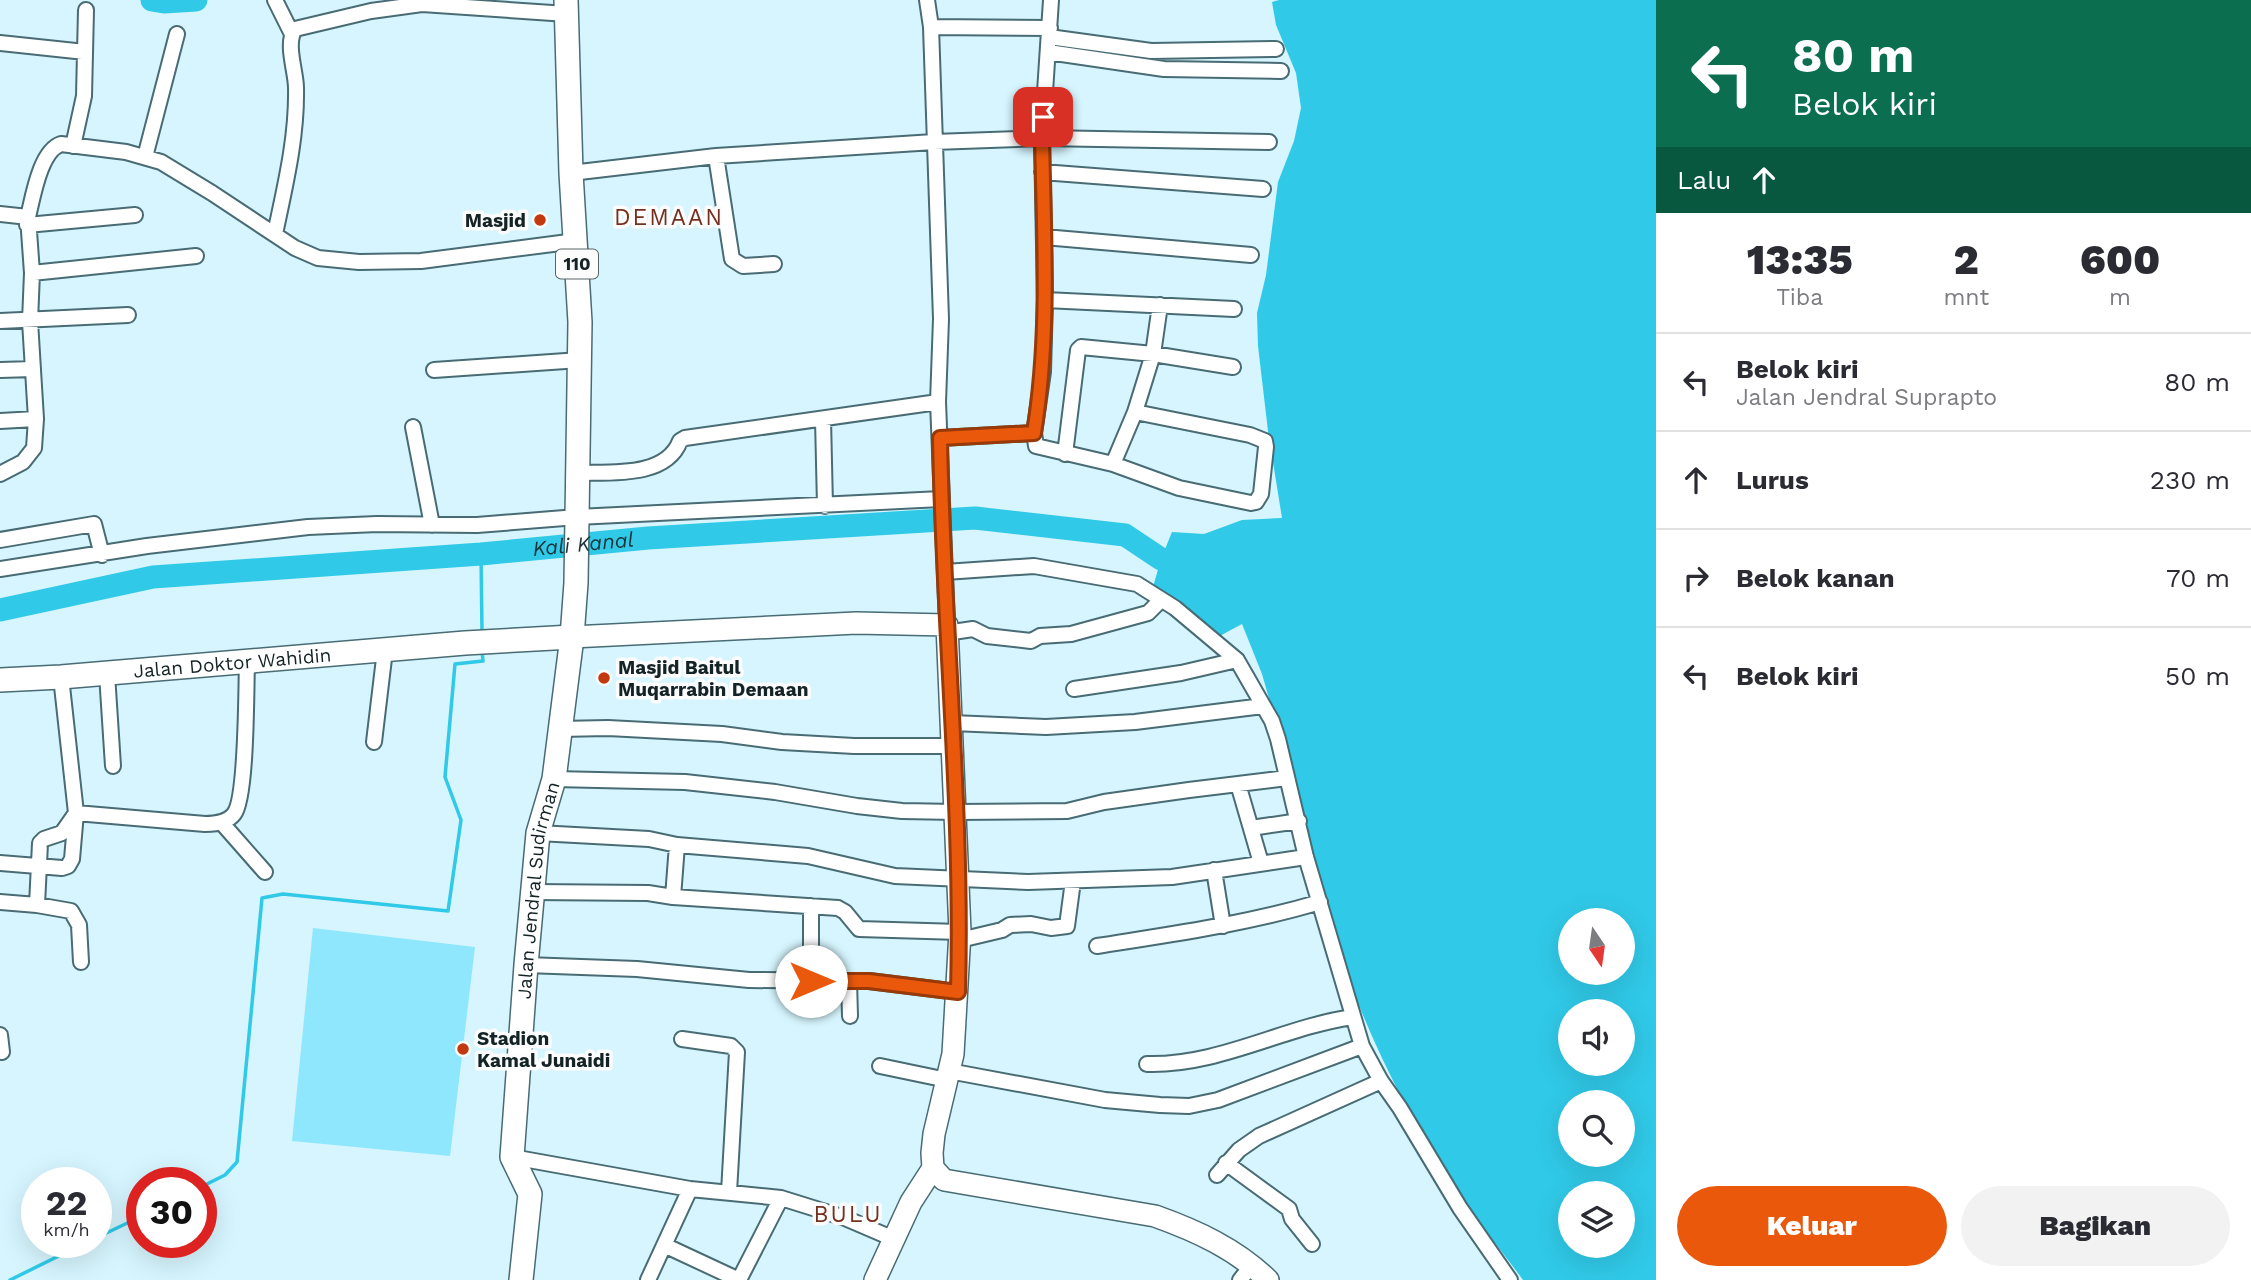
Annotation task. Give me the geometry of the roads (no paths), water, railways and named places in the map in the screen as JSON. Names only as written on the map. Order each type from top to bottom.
[{"type":"main road","name":"110","points":[[566,7],[580,360],[577,522]]},
{"type":"main road","name":"Jalan Jendral Sudirman","points":[[512,1157],[538,833],[554,779],[572,637],[577,522]]},
{"type":"main road","points":[[572,637],[843,623],[946,629],[960,936],[953,1054],[934,1134],[933,1168],[911,1202],[875,1280]]},
{"type":"main road","name":"Jalan Doktor Wahidin","points":[[0,680],[107,674],[501,640],[572,637]]},
{"type":"main road","points":[[512,1157],[530,1194],[521,1280]]},
{"type":"main road","points":[[933,1168],[944,1180],[1155,1216],[1187,1227],[1232,1251],[1246,1272],[1268,1280]]},
{"type":"street","points":[[275,0],[292,34],[296,85],[295,125],[275,234]]},
{"type":"street","points":[[927,0],[931,27],[941,319],[938,402],[946,629],[972,629],[987,636],[1033,640],[1040,636],[1071,634],[1148,613],[1158,603],[1159,598]]},
{"type":"street","points":[[1051,0],[1042,138],[1045,300],[1043,372],[1034,433],[1036,446],[1113,464],[1179,488],[1222,498],[1256,502],[1261,494],[1266,446],[1262,439],[1135,412]]},
{"type":"street","points":[[292,34],[295,29],[304,25],[422,4],[566,7]]},
{"type":"street","points":[[73,146],[84,96],[86,9]]},
{"type":"street","points":[[931,27],[1049,33],[1152,51],[1276,49]]},
{"type":"street","points":[[145,157],[177,34]]},
{"type":"street","points":[[0,43],[85,52]]},
{"type":"street","points":[[1048,52],[1164,69],[1281,71]]},
{"type":"street","points":[[571,173],[716,156],[934,142],[1042,138],[1269,142]]},
{"type":"street","points":[[0,474],[16,468],[33,452],[36,419],[30,321],[32,273],[27,221],[48,151],[61,144],[161,162],[295,248],[318,258],[359,262],[421,261],[576,241]]},
{"type":"street","points":[[716,156],[732,259],[743,266],[774,264]]},
{"type":"street","points":[[1042,172],[1263,189]]},
{"type":"street","points":[[0,214],[27,221],[135,215]]},
{"type":"street","points":[[1044,237],[1251,255]]},
{"type":"street","points":[[32,273],[197,256]]},
{"type":"street","points":[[1045,300],[1234,309]]},
{"type":"street","points":[[1113,464],[1135,412],[1153,354],[1160,305]]},
{"type":"street","points":[[0,321],[128,315]]},
{"type":"street","points":[[1065,454],[1078,350],[1081,347],[1153,354],[1233,367]]},
{"type":"street","points":[[434,370],[580,360]]},
{"type":"street","points":[[0,370],[33,369]]},
{"type":"street","points":[[579,473],[635,470],[658,465],[677,450],[680,441],[685,438],[938,402]]},
{"type":"street","points":[[0,421],[36,419]]},
{"type":"street","points":[[823,419],[825,506]]},
{"type":"street","points":[[413,427],[432,525]]},
{"type":"street","points":[[940,438],[1034,433]]},
{"type":"street","points":[[0,569],[308,527],[577,522],[825,506],[941,505]]},
{"type":"street","points":[[0,540],[93,524],[102,555]]},
{"type":"street","points":[[945,567],[1034,566],[1137,584],[1175,608],[1237,660],[1278,739],[1306,857],[1362,1046],[1460,1208],[1510,1280]]},
{"type":"street","points":[[374,742],[385,650]]},
{"type":"street","points":[[1074,689],[1168,675],[1237,660]]},
{"type":"street","points":[[76,813],[205,824],[232,817],[237,811],[240,795],[245,745],[247,662]]},
{"type":"street","points":[[107,674],[113,766]]},
{"type":"street","points":[[0,863],[62,868],[70,864],[76,813],[61,677]]},
{"type":"street","points":[[952,723],[1046,727],[1135,722],[1263,706]]},
{"type":"street","points":[[559,729],[608,728],[722,734],[782,742],[854,746],[952,746]]},
{"type":"street","points":[[554,779],[685,782],[879,808],[956,812],[1066,811],[1116,800],[1287,778]]},
{"type":"street","points":[[1238,784],[1261,863]]},
{"type":"street","points":[[37,905],[40,843],[44,839],[60,835],[76,813]]},
{"type":"street","points":[[1251,828],[1299,821]]},
{"type":"street","points":[[221,822],[265,872]]},
{"type":"street","points":[[538,833],[649,839],[677,845],[808,856],[895,876],[959,880],[1134,880],[1306,857]]},
{"type":"street","points":[[673,897],[677,845]]},
{"type":"street","points":[[1214,870],[1223,926]]},
{"type":"street","points":[[533,892],[648,893],[838,908],[845,912],[859,929],[960,936],[1002,930],[1010,925],[1031,924],[1052,928],[1067,926],[1073,881]]},
{"type":"street","points":[[0,902],[71,911],[79,925],[81,962]]},
{"type":"street","points":[[1097,946],[1223,926],[1273,916],[1320,902]]},
{"type":"street","points":[[811,906],[811,981]]},
{"type":"street","points":[[526,965],[637,969],[750,980],[869,981],[958,992]]},
{"type":"street","points":[[849,981],[850,1016]]},
{"type":"street","points":[[1147,1064],[1174,1065],[1202,1060],[1323,1022],[1353,1017]]},
{"type":"street","points":[[0,1035],[2,1052]]},
{"type":"street","points":[[682,1039],[731,1046],[737,1052],[729,1192]]},
{"type":"street","points":[[880,1066],[1105,1100],[1189,1106],[1218,1100],[1362,1046]]},
{"type":"street","points":[[1217,1175],[1239,1150],[1273,1129],[1381,1081]]},
{"type":"street","points":[[512,1157],[691,1189],[781,1198],[845,1218],[894,1239]]},
{"type":"street","points":[[1226,1163],[1289,1209],[1292,1219],[1312,1244]]},
{"type":"street","points":[[648,1280],[691,1189]]},
{"type":"street","points":[[664,1245],[739,1280],[781,1198]]},
{"type":"waterway","points":[[152,0],[196,0]]},
{"type":"waterway","name":"Kali Kanal","points":[[0,610],[153,577],[481,554],[648,538],[975,518],[1125,535],[1161,559]]},
{"type":"waterway","points":[[481,554],[482,633]]},
{"type":"waterway","points":[[217,1179],[225,1175],[237,1162],[262,898],[283,894],[448,911],[461,820],[445,777],[455,664],[483,661],[482,651]]},
{"type":"waterway","points":[[112,1230],[126,1224]]},
{"type":"waterway","points":[[10,1280],[55,1258]]},
{"type":"place","name":"Masjid","points":[[540,220]]},
{"type":"place","name":"Masjid Baitul Muqarrabin Demaan","points":[[604,678]]},
{"type":"place","name":"Stadion Kamal Junaidi","points":[[463,1049]]},
{"type":"district","name":"DEMAAN","points":[[669,217]]},
{"type":"district","name":"BULU","points":[[848,1214]]}]
